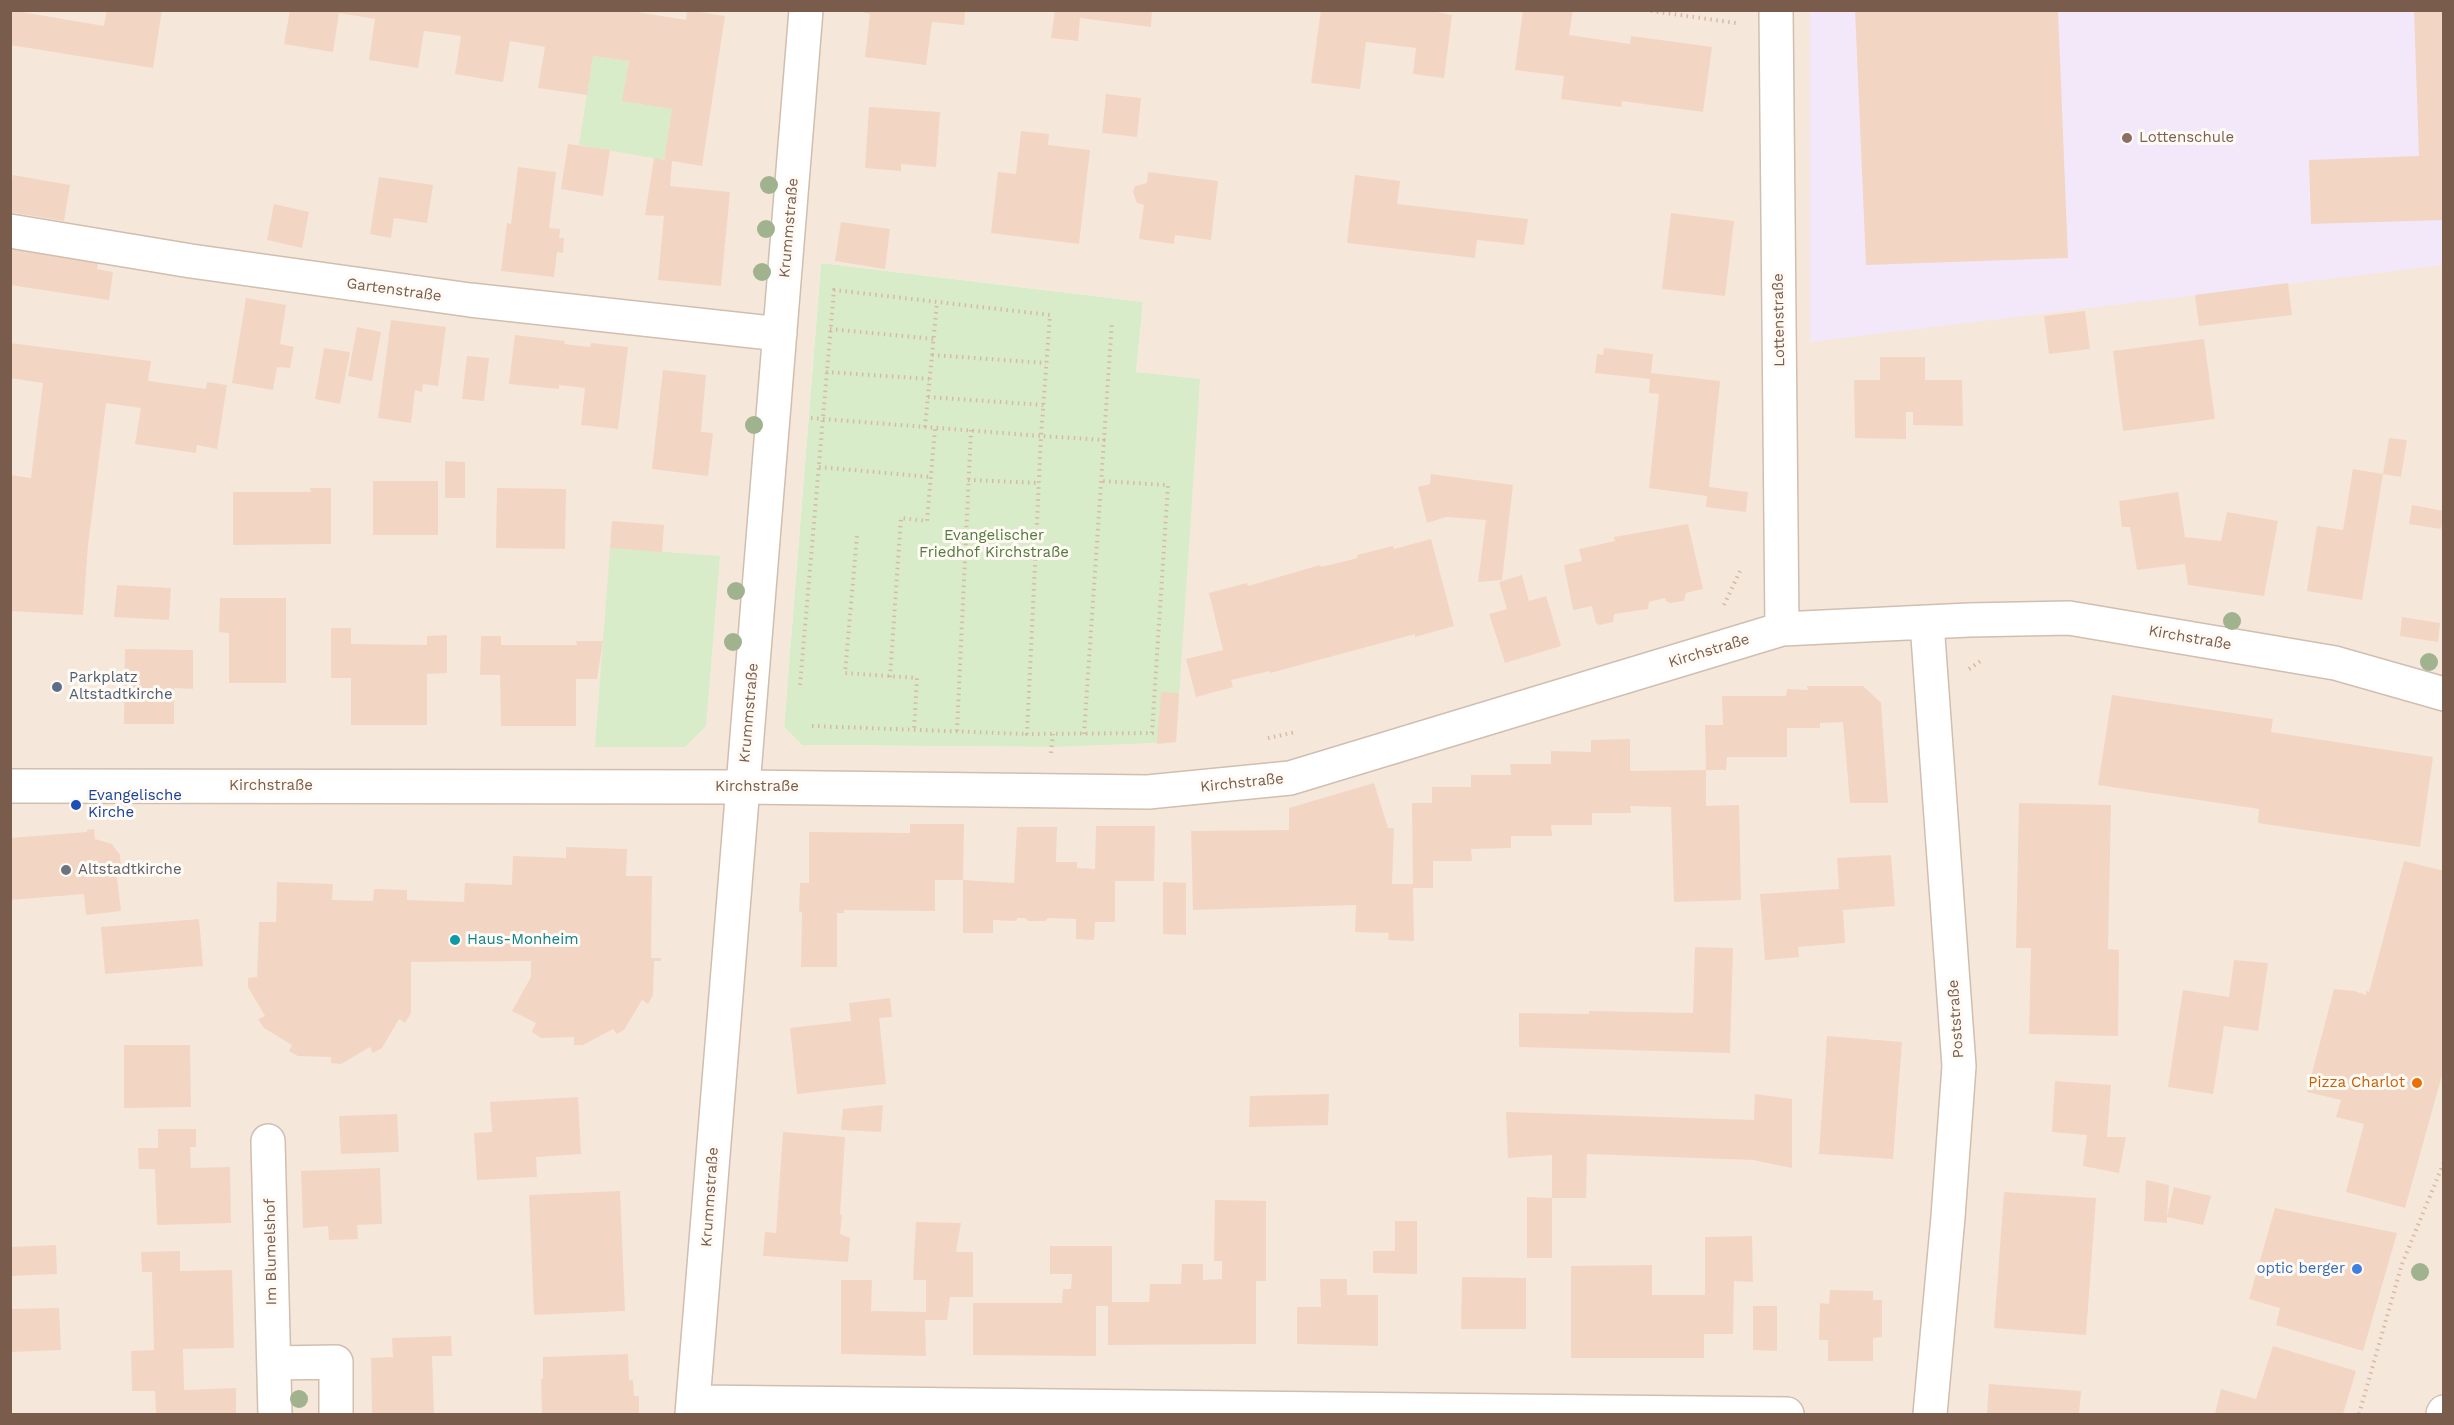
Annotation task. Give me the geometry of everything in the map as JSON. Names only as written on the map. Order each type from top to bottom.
[{"type":"street","name":"Krummstraße","points":[[693,1408],[806,10]]},
{"type":"street","name":"Lottenstraße","points":[[1776,10],[1782,629]]},
{"type":"street","name":"Gartenstraße","points":[[10,231],[191,261],[470,300],[780,334]]},
{"type":"street","name":"Kirchstraße","points":[[10,786],[743,787],[1148,792],[1290,778],[1782,629],[1852,624],[2069,618],[2336,663],[2444,694]]},
{"type":"street","name":"Poststraße","points":[[1927,623],[1959,1066],[1930,1414]]},
{"type":"street","name":"Im Blumelshof","points":[[268,1141],[275,1414]]},
{"type":"street","points":[[274,1364],[336,1362],[336,1414]]},
{"type":"street","points":[[693,1408],[1787,1414]]},
{"type":"path","points":[[1645,10],[1736,24]]},
{"type":"path","points":[[800,685],[834,290],[1050,315],[1041,436],[1027,734]]},
{"type":"path","points":[[925,427],[937,303]]},
{"type":"path","points":[[1084,734],[1112,321]]},
{"type":"path","points":[[830,330],[934,339]]},
{"type":"path","points":[[932,355],[1046,363]]},
{"type":"path","points":[[826,372],[930,379]]},
{"type":"path","points":[[928,397],[1044,405]]},
{"type":"path","points":[[774,415],[1105,440]]},
{"type":"path","points":[[890,677],[902,518],[927,521],[934,428]]},
{"type":"path","points":[[957,731],[971,430]]},
{"type":"path","points":[[819,467],[931,477]]},
{"type":"path","points":[[969,480],[1039,483]]},
{"type":"path","points":[[812,726],[1027,734],[1152,733],[1168,485],[1101,481]]},
{"type":"path","points":[[857,536],[845,673],[917,678],[914,730]]},
{"type":"path","points":[[1722,609],[1746,558]]},
{"type":"path","points":[[1262,739],[1306,730]]},
{"type":"path","points":[[1053,734],[1051,754],[1062,754]]},
{"type":"path","points":[[2359,1414],[2402,1264],[2444,1162]]},
{"type":"shaded area","points":[[11,11],[2443,11],[2443,1414],[11,1414]],"holes":[[[821,263],[1143,302],[1136,372],[1200,380],[1052,747],[802,745],[784,727]]]},
{"type":"shaded area","name":"Lottenschule","points":[[1810,11],[2443,11],[2443,265],[1810,342]]},
{"type":"green space","points":[[593,56],[629,61],[623,101],[672,109],[664,160],[579,145]]},
{"type":"green space","name":"Evangelischer Friedhof Kirchstraße","points":[[821,263],[1143,302],[1136,372],[1200,379],[1176,742],[1052,747],[802,745],[784,727]]},
{"type":"green space","points":[[610,548],[720,556],[706,726],[685,747],[595,747]]},
{"type":"building","points":[[10,10],[104,26],[107,10],[162,10],[153,68],[10,45]]},
{"type":"building","points":[[290,10],[625,10],[686,20],[687,10],[725,16],[702,166],[672,161],[670,186],[730,192],[721,286],[658,280],[664,216],[645,215],[654,158],[664,160],[672,109],[622,101],[629,61],[593,56],[587,95],[538,88],[545,47],[510,41],[503,82],[455,74],[461,36],[424,31],[418,68],[369,60],[375,19],[339,13],[333,52],[284,44]]},
{"type":"building","points":[[854,10],[965,10],[964,25],[932,22],[926,65],[865,57],[870,14]]},
{"type":"building","points":[[1055,10],[1152,10],[1151,27],[1080,18],[1078,41],[1051,38]]},
{"type":"building","points":[[1321,10],[1427,10],[1452,15],[1444,78],[1413,74],[1416,48],[1366,42],[1360,89],[1311,83]]},
{"type":"building","points":[[1523,10],[1573,10],[1569,35],[1630,44],[1631,36],[1712,47],[1703,112],[1622,101],[1621,107],[1561,99],[1564,76],[1515,70]]},
{"type":"building","points":[[1855,10],[2058,10],[2068,258],[1866,265]]},
{"type":"building","points":[[2414,10],[2444,10],[2444,220],[2311,224],[2309,160],[2419,156]]},
{"type":"building","points":[[1106,94],[1141,98],[1137,137],[1102,133]]},
{"type":"building","points":[[869,107],[940,112],[936,167],[901,164],[901,171],[865,168]]},
{"type":"building","points":[[1021,131],[1049,134],[1048,145],[1090,150],[1079,244],[991,233],[998,172],[1016,174]]},
{"type":"building","points":[[568,144],[610,150],[603,196],[561,189]]},
{"type":"building","points":[[518,167],[556,172],[549,228],[560,229],[559,238],[564,238],[563,253],[557,252],[554,277],[501,271],[507,223],[511,224]]},
{"type":"building","points":[[1148,172],[1218,181],[1211,240],[1175,235],[1174,244],[1139,239],[1144,205],[1137,203],[1133,192],[1135,186],[1147,183]]},
{"type":"building","points":[[13,175],[70,185],[64,221],[10,212],[10,181],[12,182]]},
{"type":"building","points":[[1355,175],[1400,181],[1397,204],[1528,219],[1524,245],[1477,240],[1475,258],[1347,243]]},
{"type":"building","points":[[379,177],[433,185],[427,223],[394,218],[391,238],[370,234]]},
{"type":"building","points":[[274,204],[309,212],[302,248],[267,240]]},
{"type":"building","points":[[1671,213],[1734,221],[1725,296],[1662,289]]},
{"type":"building","points":[[841,222],[890,229],[885,269],[835,261]]},
{"type":"building","points":[[10,249],[98,263],[97,269],[113,272],[109,300],[10,285]]},
{"type":"building","points":[[2288,283],[2292,315],[2199,326],[2195,295]]},
{"type":"building","points":[[246,298],[286,305],[280,344],[294,347],[290,368],[277,367],[273,390],[232,383]]},
{"type":"building","points":[[2085,311],[2090,349],[2049,354],[2044,316]]},
{"type":"building","points":[[391,320],[446,327],[438,386],[423,384],[422,392],[415,390],[411,423],[378,418]]},
{"type":"building","points":[[357,327],[381,332],[372,381],[348,376]]},
{"type":"building","points":[[515,335],[565,341],[564,344],[590,347],[591,343],[628,347],[618,429],[581,425],[585,388],[559,385],[559,389],[509,384]]},
{"type":"building","points":[[2204,339],[2215,419],[2123,431],[2113,351]]},
{"type":"building","points":[[10,343],[151,361],[148,381],[206,389],[207,382],[227,385],[217,449],[197,445],[196,453],[135,444],[141,408],[106,403],[88,545],[83,615],[10,611],[10,475],[31,478],[43,383],[10,378]]},
{"type":"building","points":[[324,348],[350,352],[340,404],[315,399]]},
{"type":"building","points":[[1604,348],[1653,354],[1651,373],[1720,381],[1709,487],[1748,492],[1746,512],[1706,507],[1707,496],[1649,488],[1659,394],[1649,393],[1650,379],[1595,373],[1597,354],[1603,355]]},
{"type":"building","points":[[467,356],[489,358],[484,401],[462,399]]},
{"type":"building","points":[[1880,357],[1925,357],[1925,380],[1962,380],[1963,426],[1913,425],[1913,412],[1906,412],[1906,439],[1855,438],[1854,380],[1880,380]]},
{"type":"building","points":[[663,370],[706,375],[701,432],[713,433],[708,476],[652,469]]},
{"type":"building","points":[[2389,438],[2407,440],[2401,477],[2383,474]]},
{"type":"building","points":[[445,461],[465,462],[465,498],[445,498]]},
{"type":"building","points":[[2353,469],[2383,474],[2362,600],[2307,591],[2317,526],[2343,530]]},
{"type":"building","points":[[1431,474],[1513,485],[1502,580],[1478,582],[1486,520],[1446,517],[1427,523],[1418,487],[1430,484]]},
{"type":"building","points":[[373,481],[438,481],[438,535],[373,535]]},
{"type":"building","points":[[310,488],[331,488],[331,544],[233,545],[233,492],[311,492]]},
{"type":"building","points":[[497,488],[566,489],[565,549],[496,548]]},
{"type":"building","points":[[2178,492],[2185,537],[2221,541],[2227,512],[2278,521],[2264,596],[2188,585],[2185,564],[2137,570],[2130,527],[2122,527],[2119,501]]},
{"type":"building","points":[[2412,505],[2444,511],[2441,529],[2409,524]]},
{"type":"building","points":[[612,521],[664,525],[662,552],[610,548]]},
{"type":"building","points":[[1688,524],[1703,589],[1686,593],[1684,601],[1670,603],[1665,598],[1649,602],[1648,609],[1614,614],[1613,622],[1600,625],[1596,623],[1592,606],[1573,610],[1564,565],[1582,561],[1579,549],[1615,541],[1614,537]]},
{"type":"building","points":[[1431,539],[1454,626],[1415,637],[1415,634],[1270,673],[1270,671],[1231,680],[1233,687],[1196,697],[1186,659],[1223,650],[1209,593],[1247,583],[1248,586],[1320,565],[1321,567],[1358,558],[1357,555],[1393,546],[1394,549]]},
{"type":"building","points":[[1522,575],[1529,601],[1546,596],[1561,646],[1505,663],[1489,614],[1507,609],[1499,582]]},
{"type":"building","points":[[117,585],[171,588],[169,620],[114,617]]},
{"type":"building","points":[[220,598],[286,598],[286,683],[229,683],[229,633],[219,632]]},
{"type":"building","points":[[2402,617],[2440,623],[2438,642],[2400,636]]},
{"type":"building","points":[[331,628],[351,628],[351,644],[427,645],[427,636],[447,635],[447,673],[427,674],[427,725],[351,725],[351,678],[331,678]]},
{"type":"building","points":[[481,636],[501,636],[501,645],[577,645],[576,641],[603,641],[597,679],[576,679],[576,726],[501,726],[500,675],[480,675]]},
{"type":"building","points":[[125,649],[193,650],[193,689],[174,688],[174,724],[124,724]]},
{"type":"building","points":[[1807,686],[1863,686],[1881,703],[1888,803],[1850,803],[1843,722],[1820,723],[1820,728],[1787,728],[1787,757],[1727,757],[1726,770],[1706,770],[1705,725],[1723,725],[1722,696],[1786,696],[1787,689],[1808,690]]},
{"type":"building","points":[[1161,692],[1179,693],[1176,742],[1157,744]]},
{"type":"building","points":[[2112,695],[2273,719],[2271,732],[2433,757],[2420,847],[2258,823],[2259,809],[2098,785]]},
{"type":"building","points":[[1630,739],[1630,771],[1706,770],[1706,806],[1739,805],[1741,900],[1674,902],[1671,807],[1630,806],[1631,813],[1592,813],[1592,825],[1551,825],[1552,836],[1511,836],[1511,848],[1471,849],[1472,861],[1433,861],[1433,888],[1413,888],[1414,941],[1388,940],[1389,933],[1355,932],[1356,905],[1193,910],[1191,831],[1289,830],[1289,808],[1374,783],[1388,828],[1394,828],[1392,884],[1413,884],[1412,803],[1432,803],[1432,787],[1471,787],[1471,775],[1511,775],[1510,764],[1551,764],[1551,751],[1591,752],[1591,740]]},
{"type":"building","points":[[2019,803],[2111,805],[2108,949],[2119,950],[2118,1036],[2029,1034],[2031,948],[2016,948]]},
{"type":"building","points":[[910,824],[964,824],[963,880],[935,880],[935,911],[844,910],[844,913],[837,913],[837,967],[801,967],[800,883],[809,883],[809,832],[910,833]]},
{"type":"building","points":[[1096,826],[1155,826],[1154,881],[1115,881],[1115,922],[1095,922],[1094,940],[1076,939],[1076,919],[993,920],[993,933],[963,933],[963,880],[1014,883],[1017,827],[1057,827],[1056,862],[1077,862],[1077,868],[1095,869]]},
{"type":"building","name":"Altstadtkirche","points":[[94,829],[95,839],[112,844],[120,855],[121,867],[117,878],[121,911],[86,915],[84,894],[10,900],[10,838],[87,832],[87,830]]},
{"type":"building","name":"Haus-Monheim","points":[[566,847],[627,849],[626,876],[652,876],[651,958],[661,958],[661,961],[654,961],[653,995],[648,1004],[642,1000],[624,1030],[617,1034],[613,1029],[583,1045],[574,1045],[574,1037],[541,1038],[532,1032],[536,1023],[512,1011],[531,977],[531,961],[411,962],[411,1013],[405,1023],[399,1019],[382,1048],[373,1053],[370,1047],[341,1064],[331,1063],[331,1057],[298,1056],[289,1051],[292,1045],[264,1028],[258,1019],[265,1016],[248,987],[248,978],[257,977],[259,922],[276,922],[277,882],[333,884],[332,900],[373,901],[374,889],[407,890],[407,900],[464,902],[465,883],[512,885],[513,856],[566,858]]},
{"type":"building","points":[[1891,855],[1895,906],[1843,910],[1845,943],[1798,947],[1799,957],[1765,960],[1760,894],[1839,889],[1837,858]]},
{"type":"building","points":[[2404,861],[2444,871],[2444,1068],[2405,1208],[2346,1192],[2364,1124],[2336,1117],[2341,1100],[2307,1092],[2334,989],[2366,995],[2366,991],[2369,992]]},
{"type":"building","points":[[1163,882],[1186,883],[1186,935],[1163,934]]},
{"type":"building","points":[[199,919],[203,966],[105,974],[101,927]]},
{"type":"building","points":[[1695,947],[1733,948],[1730,1053],[1519,1047],[1519,1013],[1589,1014],[1589,1011],[1693,1013]]},
{"type":"building","points":[[2234,960],[2268,963],[2258,1031],[2224,1026],[2213,1094],[2168,1087],[2183,990],[2229,997]]},
{"type":"building","points":[[890,998],[892,1017],[879,1018],[886,1084],[797,1094],[790,1028],[851,1021],[849,1003]]},
{"type":"building","points":[[1827,1036],[1902,1042],[1893,1159],[1819,1154]]},
{"type":"building","points":[[124,1045],[190,1045],[191,1107],[124,1108]]},
{"type":"building","points":[[2055,1081],[2111,1085],[2107,1137],[2126,1137],[2119,1173],[2083,1166],[2087,1135],[2052,1132]]},
{"type":"building","points":[[1329,1094],[1328,1125],[1249,1127],[1250,1096]]},
{"type":"building","points":[[1755,1094],[1792,1099],[1792,1168],[1753,1160],[1587,1154],[1586,1198],[1552,1198],[1552,1155],[1508,1158],[1506,1112],[1754,1120]]},
{"type":"building","points":[[578,1097],[581,1154],[536,1157],[537,1177],[477,1180],[474,1133],[492,1132],[490,1102]]},
{"type":"building","points":[[883,1105],[881,1132],[841,1130],[843,1109]]},
{"type":"building","points":[[397,1114],[399,1152],[341,1154],[339,1116]]},
{"type":"building","points":[[158,1129],[196,1129],[196,1147],[190,1147],[191,1168],[230,1167],[231,1223],[157,1225],[155,1169],[139,1169],[138,1148],[158,1148]]},
{"type":"building","points":[[783,1132],[845,1137],[840,1234],[850,1238],[848,1262],[763,1256],[765,1232],[776,1233]]},
{"type":"building","points":[[380,1168],[382,1224],[357,1225],[358,1239],[329,1240],[328,1226],[303,1228],[301,1171]]},
{"type":"building","points":[[2146,1180],[2169,1185],[2167,1223],[2144,1221]]},
{"type":"building","points":[[2174,1187],[2211,1196],[2203,1225],[2167,1217]]},
{"type":"building","points":[[620,1191],[625,1311],[534,1315],[529,1195]]},
{"type":"building","points":[[2004,1192],[2096,1198],[2086,1335],[1994,1328]]},
{"type":"building","points":[[1527,1197],[1552,1198],[1552,1258],[1527,1258]]},
{"type":"building","points":[[1215,1200],[1266,1201],[1266,1281],[1256,1281],[1256,1344],[1108,1345],[1108,1306],[1096,1306],[1096,1356],[973,1355],[973,1303],[1062,1303],[1063,1289],[1071,1289],[1072,1274],[1050,1274],[1050,1246],[1112,1246],[1112,1302],[1149,1302],[1150,1284],[1181,1284],[1182,1264],[1203,1264],[1203,1280],[1222,1279],[1222,1261],[1214,1261]]},
{"type":"building","points":[[2275,1208],[2397,1233],[2363,1351],[2276,1325],[2280,1308],[2249,1299]]},
{"type":"building","points":[[1395,1221],[1417,1221],[1417,1274],[1373,1273],[1373,1251],[1395,1251]]},
{"type":"building","points":[[916,1222],[961,1223],[956,1252],[973,1252],[973,1297],[950,1297],[947,1320],[925,1320],[926,1356],[841,1354],[841,1280],[872,1280],[871,1311],[926,1312],[926,1280],[913,1280]]},
{"type":"building","points":[[1752,1236],[1753,1282],[1734,1281],[1733,1334],[1704,1334],[1704,1358],[1571,1358],[1571,1266],[1652,1265],[1652,1295],[1705,1295],[1705,1237]]},
{"type":"building","points":[[56,1245],[57,1274],[10,1276],[10,1247]]},
{"type":"building","points":[[180,1251],[180,1271],[232,1270],[234,1348],[183,1349],[184,1390],[236,1388],[236,1414],[156,1414],[155,1391],[132,1391],[131,1351],[154,1350],[152,1272],[142,1272],[141,1252]]},
{"type":"building","points":[[1462,1277],[1526,1278],[1526,1329],[1461,1329]]},
{"type":"building","points":[[1320,1279],[1347,1279],[1347,1295],[1378,1295],[1378,1346],[1297,1344],[1297,1307],[1321,1307]]},
{"type":"building","points":[[1830,1290],[1873,1291],[1873,1300],[1882,1300],[1882,1337],[1873,1338],[1873,1361],[1828,1361],[1828,1340],[1819,1340],[1820,1303],[1829,1304]]},
{"type":"building","points":[[1753,1306],[1777,1306],[1777,1351],[1753,1350]]},
{"type":"building","points":[[59,1308],[61,1350],[10,1352],[10,1309]]},
{"type":"building","points":[[451,1336],[452,1356],[432,1356],[434,1414],[372,1414],[371,1358],[393,1357],[392,1338]]},
{"type":"building","points":[[2273,1346],[2356,1371],[2343,1414],[2215,1414],[2221,1389],[2256,1399]]},
{"type":"building","points":[[628,1354],[629,1380],[633,1380],[634,1396],[639,1396],[639,1414],[542,1414],[543,1357]]},
{"type":"building","points":[[1989,1384],[2081,1391],[2079,1414],[1987,1414]]},
{"type":"place","name":"Lottenschule","points":[[2127,138]]},
{"type":"place","name":"Parkplatz Altstadtkirche","points":[[57,687]]},
{"type":"place","name":"Evangelische Kirche","points":[[76,805]]},
{"type":"place","name":"Altstadtkirche","points":[[66,870]]},
{"type":"place","name":"Haus-Monheim","points":[[455,940]]},
{"type":"place","name":"Pizza Charlot","points":[[2417,1083]]},
{"type":"place","name":"optic berger","points":[[2357,1269]]}]
